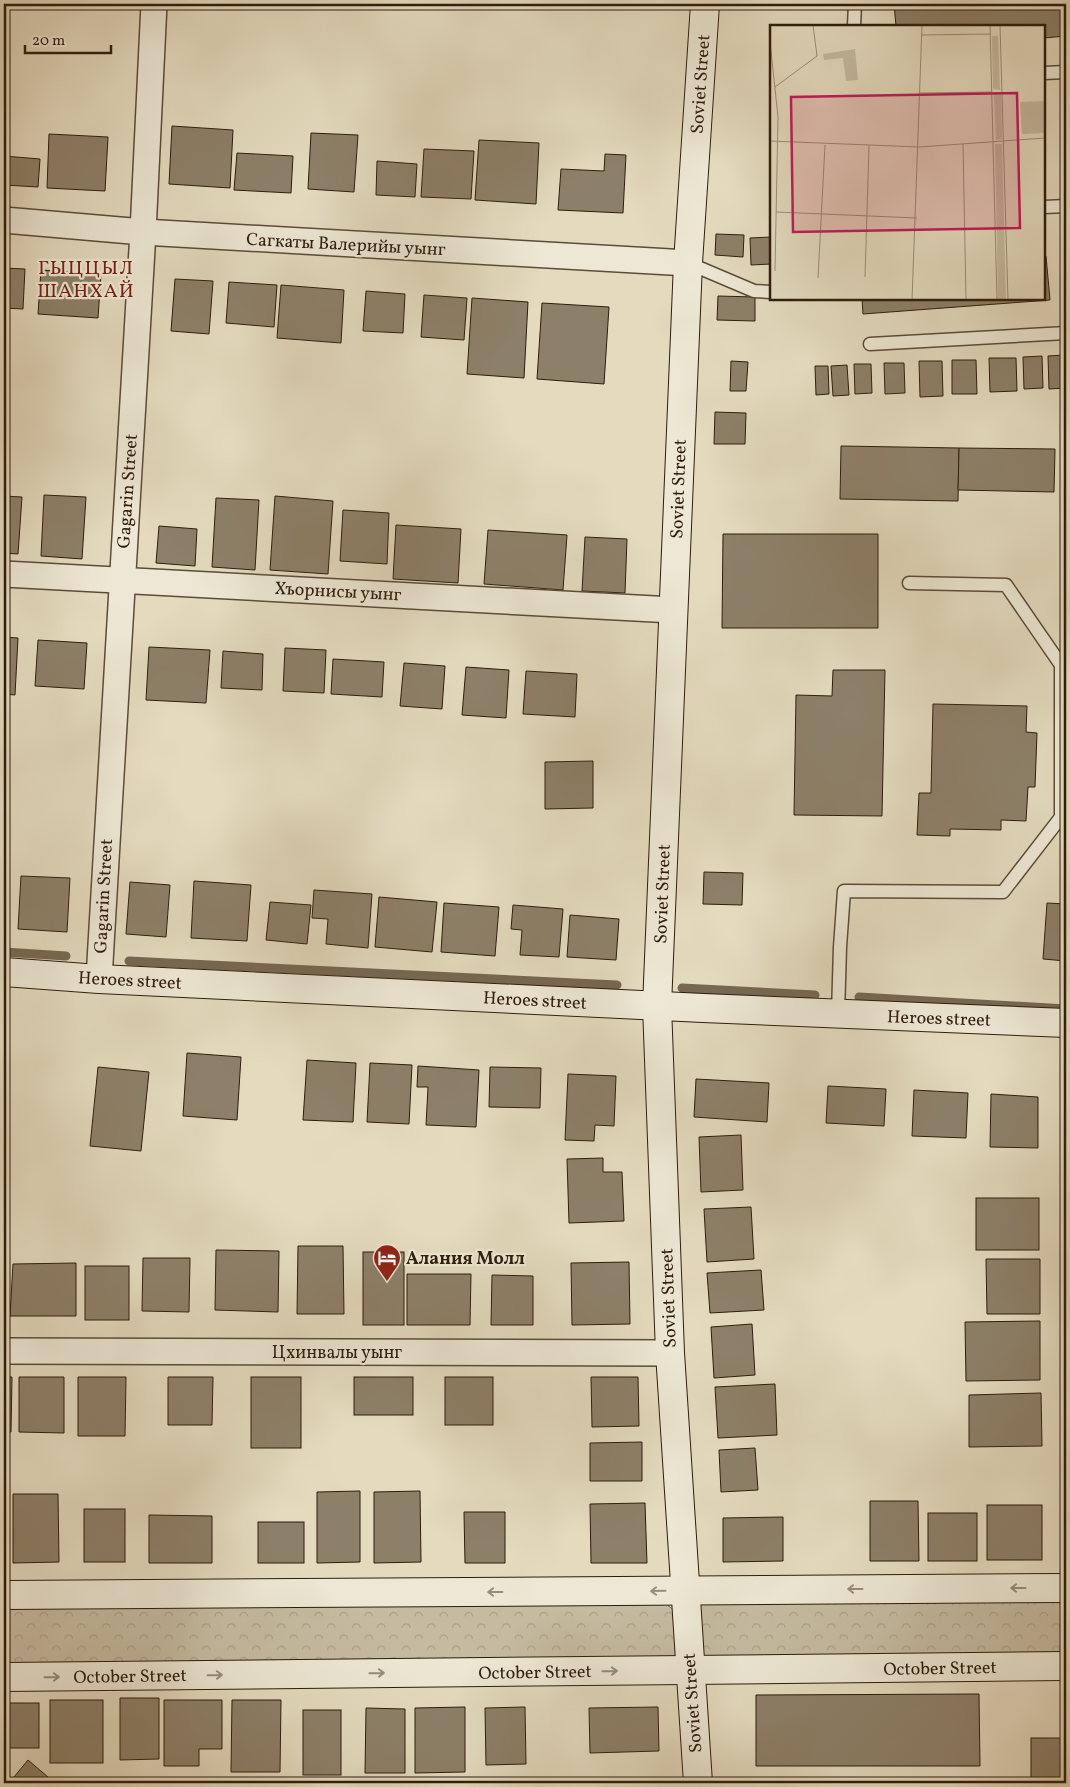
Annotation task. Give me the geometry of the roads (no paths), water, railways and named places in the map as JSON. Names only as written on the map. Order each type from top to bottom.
[{"type":"street","name":"Gagarin Street","points":[[99,979],[121,579],[143,232],[154,4]]},
{"type":"street","name":"Soviet Street","points":[[698,1783],[670,1353],[657,1006],[688,263],[705,4]]},
{"type":"street","name":"Сагкаты Валерийы уынг","points":[[4,220],[143,232],[688,263]]},
{"type":"street","name":"Хъорнисы уынг","points":[[4,574],[673,610]]},
{"type":"street","name":"Heroes street","points":[[4,972],[99,979],[657,1006],[1066,1023]]},
{"type":"street","name":"Цхинвалы уынг","points":[[4,1351],[670,1353]]},
{"type":"street","points":[[4,1595],[1066,1588]]},
{"type":"street","name":"October Street","points":[[4,1677],[1066,1666]]},
{"type":"lane","points":[[854,25],[855,4]]},
{"type":"lane","points":[[1045,73],[1066,72]]},
{"type":"lane","points":[[1045,207],[1066,206]]},
{"type":"lane","points":[[688,263],[754,291],[770,292]]},
{"type":"lane","points":[[870,344],[1066,333]]},
{"type":"lane","points":[[838,1014],[844,891],[1003,892],[1061,817],[1062,665],[1006,585],[909,583]]},
{"type":"waterway","points":[[4,952],[66,956]]},
{"type":"waterway","points":[[129,961],[617,985]]},
{"type":"waterway","points":[[682,988],[815,995]]},
{"type":"waterway","points":[[859,997],[1066,1009]]},
{"type":"place","name":"Алания Молл","points":[[387,1282]]},
{"type":"district","name":"ГЫЦЦЫЛ ШАНХАЙ","points":[[86,278]]}]
